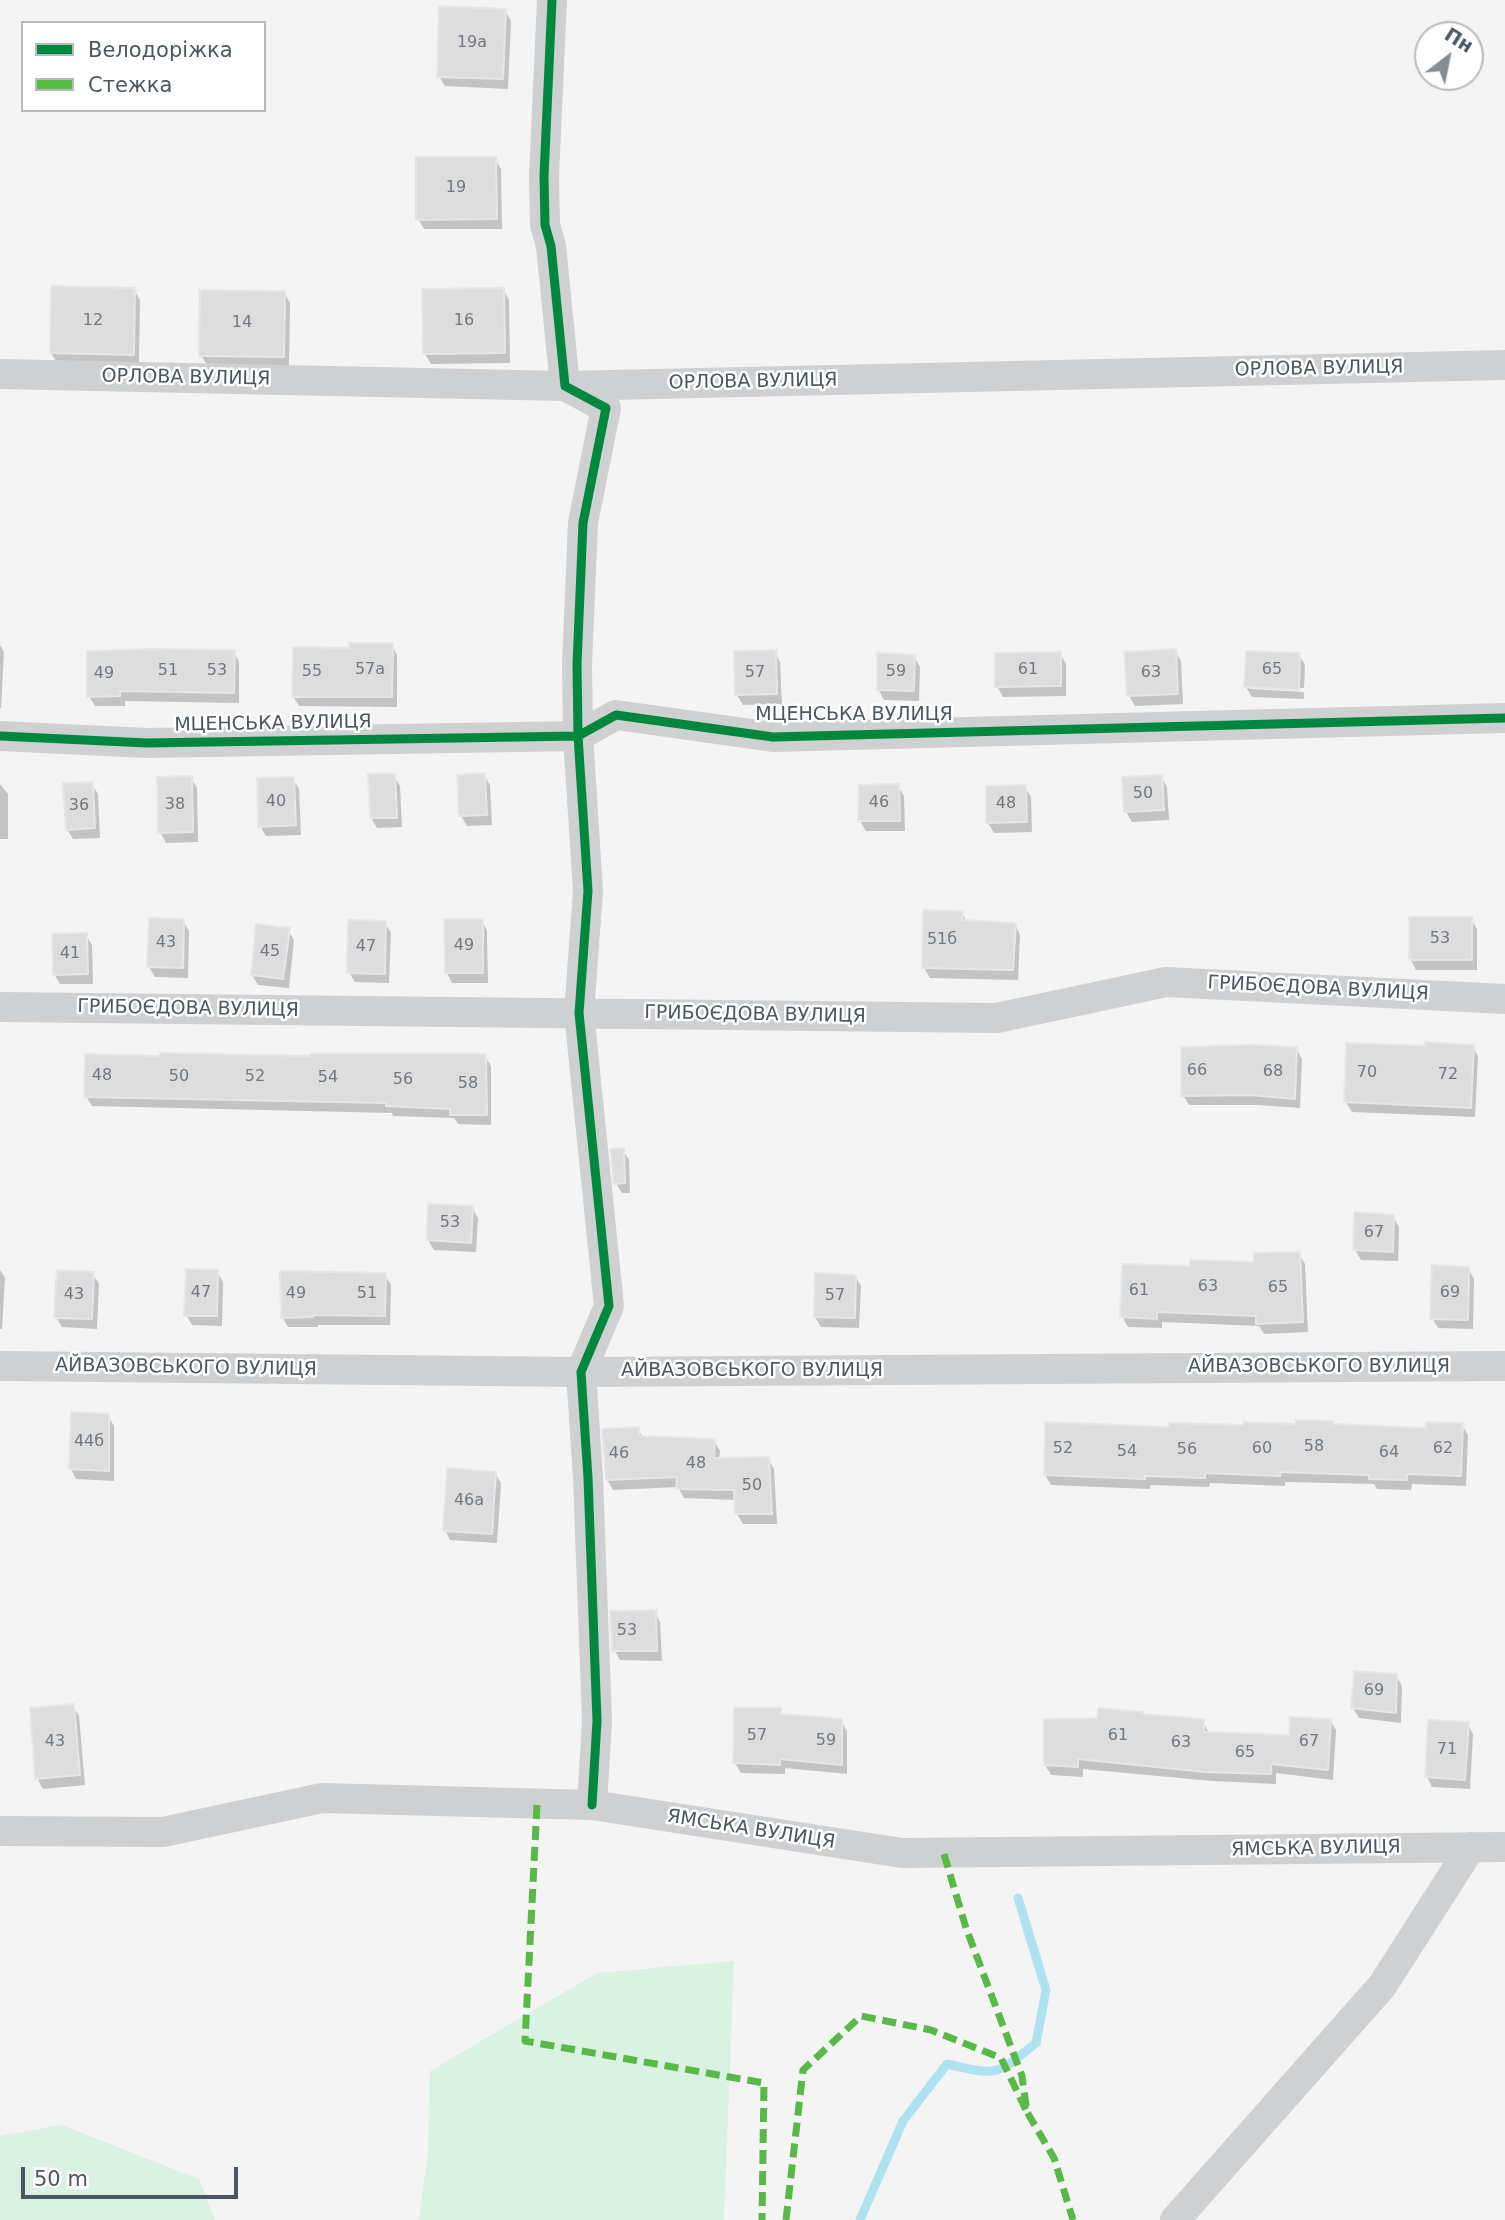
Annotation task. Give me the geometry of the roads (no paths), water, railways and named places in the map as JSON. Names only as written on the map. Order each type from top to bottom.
[{"type":"street","points":[[552,0],[544,176],[545,225],[551,246],[565,386],[606,408],[583,523],[577,664],[578,736],[588,891],[579,1013],[610,1306],[581,1372],[588,1478],[597,1721],[592,1805]]},
{"type":"street","name":"ОРЛОВА ВУЛИЦЯ","points":[[0,374],[565,386],[1505,365]]},
{"type":"street","name":"МЦЕНСЬКА ВУЛИЦЯ","points":[[0,736],[147,743],[578,736],[616,715],[773,737],[1505,718]]},
{"type":"street","name":"ГРИБОЄДОВА ВУЛИЦЯ","points":[[0,1007],[997,1018],[1166,982],[1505,999]]},
{"type":"street","name":"АЙВАЗОВСЬКОГО ВУЛИЦЯ","points":[[0,1366],[581,1372],[1505,1366]]},
{"type":"street","name":"ЯМСЬКА ВУЛИЦЯ","points":[[0,1831],[163,1832],[322,1798],[592,1805],[902,1853],[1505,1847]]},
{"type":"street","points":[[1175,2220],[1382,1986],[1471,1847]]},
{"type":"waterway","points":[[860,2220],[903,2121],[947,2064],[977,2070],[996,2070],[1012,2062],[1036,2043],[1046,1990],[1018,1898]]}]
